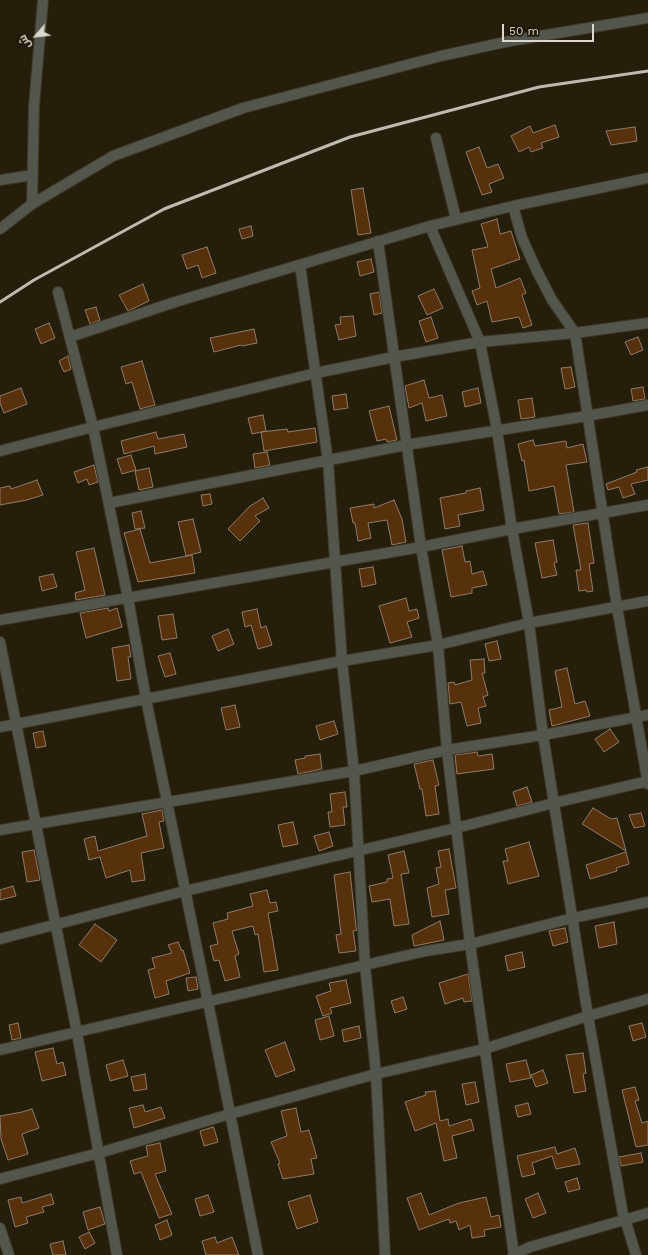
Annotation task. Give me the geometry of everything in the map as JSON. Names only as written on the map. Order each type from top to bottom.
[{"type":"street","points":[[32,204],[34,106],[43,0]]},
{"type":"street","points":[[0,229],[32,204],[113,156],[243,108],[434,58],[487,46],[648,18]]},
{"type":"street","points":[[436,138],[456,219]]},
{"type":"street","points":[[0,180],[33,175]]},
{"type":"street","points":[[70,337],[175,302],[430,226],[513,206],[648,178]]},
{"type":"street","points":[[0,938],[185,891],[648,782],[617,607],[574,334],[552,300],[536,269],[522,238],[513,206]]},
{"type":"street","points":[[430,226],[480,342],[497,430],[512,529],[529,623],[543,735],[588,1016],[625,1220],[636,1255]]},
{"type":"street","points":[[378,241],[421,547],[438,645],[447,750],[470,944],[513,1255],[531,1251],[648,1213]]},
{"type":"street","points":[[300,265],[328,461],[342,661],[354,771],[365,965],[376,1074],[385,1255]]},
{"type":"street","points":[[58,292],[93,426],[109,503],[146,698],[258,1255]]},
{"type":"street","points":[[0,451],[93,426],[316,373],[394,357],[480,342],[574,334],[648,322]]},
{"type":"street","points":[[109,503],[406,445],[648,405]]},
{"type":"street","points":[[0,620],[421,547],[648,505]]},
{"type":"street","points":[[0,727],[342,661],[438,645],[529,623],[648,601]]},
{"type":"street","points":[[0,642],[77,1033],[117,1255]]},
{"type":"street","points":[[0,830],[354,771],[447,750],[543,735],[648,715]]},
{"type":"street","points":[[0,1050],[426,951],[470,944],[573,918],[648,902]]},
{"type":"street","points":[[0,1179],[99,1153],[230,1114],[376,1074],[484,1049],[588,1016],[648,999]]},
{"type":"street","points":[[0,1228],[9,1255]]},
{"type":"building","points":[[555,125],[559,137],[541,143],[543,148],[531,152],[529,147],[519,152],[511,136],[530,126],[533,133]]},
{"type":"building","points":[[635,127],[637,141],[611,145],[606,131]]},
{"type":"building","points":[[479,147],[487,168],[498,164],[504,178],[489,184],[492,192],[482,195],[466,152]]},
{"type":"building","points":[[363,188],[371,233],[358,235],[351,190]]},
{"type":"building","points":[[497,219],[500,234],[511,231],[520,259],[491,269],[496,288],[520,278],[526,293],[522,295],[532,325],[523,328],[519,317],[492,322],[487,301],[477,305],[472,291],[480,288],[472,250],[488,247],[481,224]]},
{"type":"building","points":[[251,226],[253,236],[242,239],[239,229]]},
{"type":"building","points":[[207,247],[216,273],[202,278],[198,265],[187,269],[182,255]]},
{"type":"building","points":[[371,259],[374,272],[360,276],[357,262]]},
{"type":"building","points":[[143,284],[149,301],[128,311],[119,295]]},
{"type":"building","points":[[434,289],[443,308],[427,315],[418,296]]},
{"type":"building","points":[[379,292],[382,313],[374,315],[370,294]]},
{"type":"building","points":[[96,307],[100,320],[90,324],[85,310]]},
{"type":"building","points":[[353,316],[356,336],[339,340],[335,325],[341,324],[340,317]]},
{"type":"building","points":[[431,317],[438,338],[426,342],[419,321]]},
{"type":"building","points":[[49,323],[55,338],[41,344],[35,329]]},
{"type":"building","points":[[254,329],[257,343],[241,345],[214,352],[210,338]]},
{"type":"building","points":[[638,337],[643,350],[631,355],[625,342]]},
{"type":"building","points":[[68,356],[71,369],[64,372],[59,361]]},
{"type":"building","points":[[142,361],[155,405],[140,409],[132,382],[126,384],[121,367]]},
{"type":"building","points":[[571,367],[575,387],[565,389],[561,368]]},
{"type":"building","points":[[424,380],[429,398],[442,395],[447,416],[426,421],[422,403],[409,408],[405,386]]},
{"type":"building","points":[[643,387],[645,399],[633,401],[631,389]]},
{"type":"building","points":[[21,388],[27,404],[4,413],[0,403],[0,396]]},
{"type":"building","points":[[478,388],[481,403],[465,407],[462,392]]},
{"type":"building","points":[[346,394],[348,408],[334,410],[332,396]]},
{"type":"building","points":[[532,398],[535,417],[521,419],[518,400]]},
{"type":"building","points":[[389,406],[397,440],[387,442],[386,439],[377,441],[369,411]]},
{"type":"building","points":[[263,415],[266,431],[252,434],[248,418]]},
{"type":"building","points":[[315,428],[317,442],[264,451],[261,432],[287,429],[288,432]]},
{"type":"building","points":[[156,432],[158,439],[184,434],[187,447],[155,454],[154,446],[124,454],[121,441]]},
{"type":"building","points":[[533,440],[535,446],[566,441],[567,448],[583,444],[587,462],[566,465],[574,512],[559,514],[554,486],[529,491],[524,460],[522,461],[518,444]]},
{"type":"building","points":[[267,452],[270,465],[255,468],[253,454]]},
{"type":"building","points":[[131,455],[136,470],[122,474],[117,459]]},
{"type":"building","points":[[94,465],[98,482],[89,485],[87,479],[78,483],[74,472]]},
{"type":"building","points":[[648,467],[648,480],[631,484],[635,494],[623,498],[619,487],[608,490],[606,484],[637,472],[636,470]]},
{"type":"building","points":[[149,468],[153,487],[139,490],[135,471]]},
{"type":"building","points":[[37,480],[43,495],[27,500],[0,505],[0,488],[10,486],[11,489]]},
{"type":"building","points":[[480,488],[484,510],[458,515],[460,526],[445,529],[440,498],[466,493],[466,491]]},
{"type":"building","points":[[210,494],[212,504],[203,506],[201,495]]},
{"type":"building","points":[[263,498],[269,508],[255,516],[260,521],[240,541],[228,529],[250,506]]},
{"type":"building","points":[[394,500],[402,519],[406,542],[392,545],[387,520],[368,523],[371,538],[358,541],[355,523],[353,523],[350,508],[374,504],[374,508]]},
{"type":"building","points":[[141,511],[145,528],[135,529],[132,513]]},
{"type":"building","points":[[193,519],[201,552],[186,556],[178,522]]},
{"type":"building","points":[[588,523],[594,563],[589,564],[593,591],[587,592],[586,590],[579,591],[576,570],[581,570],[573,525]]},
{"type":"building","points":[[140,529],[150,563],[192,555],[195,573],[138,582],[124,533]]},
{"type":"building","points":[[553,540],[557,562],[554,563],[557,575],[542,578],[535,543]]},
{"type":"building","points":[[462,546],[465,562],[470,561],[472,574],[483,571],[487,585],[472,588],[472,593],[451,597],[442,550]]},
{"type":"building","points":[[94,548],[105,595],[76,600],[75,593],[85,590],[76,552]]},
{"type":"building","points":[[373,567],[376,584],[362,587],[359,569]]},
{"type":"building","points":[[53,574],[57,587],[42,591],[39,577]]},
{"type":"building","points":[[406,598],[409,611],[417,609],[419,618],[407,622],[412,637],[390,643],[379,606]]},
{"type":"building","points":[[108,608],[109,611],[117,608],[122,627],[86,638],[80,613]]},
{"type":"building","points":[[257,609],[261,628],[266,626],[272,645],[258,649],[251,625],[245,627],[242,612]]},
{"type":"building","points":[[173,614],[177,638],[162,640],[158,616]]},
{"type":"building","points":[[228,629],[234,644],[218,651],[212,636]]},
{"type":"building","points":[[497,641],[501,659],[489,661],[485,644]]},
{"type":"building","points":[[129,645],[131,657],[128,657],[131,679],[117,681],[112,648]]},
{"type":"building","points":[[170,653],[176,674],[165,677],[158,656]]},
{"type":"building","points":[[484,659],[485,673],[482,673],[488,695],[483,697],[486,706],[478,708],[481,723],[467,726],[461,702],[450,704],[448,683],[454,682],[455,685],[472,680],[470,660]]},
{"type":"building","points":[[567,668],[575,704],[585,701],[590,716],[552,726],[549,710],[562,707],[555,671]]},
{"type":"building","points":[[235,705],[240,727],[226,730],[221,708]]},
{"type":"building","points":[[334,721],[338,734],[320,740],[316,726]]},
{"type":"building","points":[[610,729],[619,742],[604,752],[595,739]]},
{"type":"building","points":[[43,731],[46,746],[36,748],[33,733]]},
{"type":"building","points":[[477,752],[478,756],[492,754],[494,769],[457,774],[455,755]]},
{"type":"building","points":[[320,754],[322,769],[298,774],[295,760],[305,758],[305,756]]},
{"type":"building","points":[[433,760],[439,785],[435,786],[439,814],[426,816],[422,789],[420,789],[414,764]]},
{"type":"building","points":[[527,787],[532,802],[517,806],[513,792]]},
{"type":"building","points":[[345,792],[347,807],[343,807],[345,825],[330,827],[328,812],[332,812],[330,794]]},
{"type":"building","points":[[593,808],[611,819],[617,818],[626,851],[582,824]]},
{"type":"building","points":[[162,810],[164,821],[159,822],[164,848],[141,853],[145,880],[132,882],[130,870],[106,878],[100,857],[89,860],[84,839],[95,836],[98,851],[147,836],[142,814]]},
{"type":"building","points":[[641,813],[645,826],[634,828],[629,815]]},
{"type":"building","points":[[293,822],[298,844],[283,847],[278,825]]},
{"type":"building","points":[[329,832],[333,846],[319,851],[314,836]]},
{"type":"building","points":[[529,842],[539,876],[508,884],[503,861],[508,861],[505,849]]},
{"type":"building","points":[[449,849],[456,888],[445,890],[449,914],[432,917],[427,888],[439,884],[436,868],[441,867],[438,851]]},
{"type":"building","points":[[34,850],[40,880],[27,882],[22,852]]},
{"type":"building","points":[[404,851],[409,873],[401,874],[409,924],[394,926],[390,899],[372,902],[369,886],[387,882],[387,879],[393,878],[388,855]]},
{"type":"building","points":[[626,852],[629,864],[616,868],[617,871],[590,879],[586,865]]},
{"type":"building","points":[[350,872],[357,930],[353,931],[356,951],[339,953],[336,935],[341,934],[334,875]]},
{"type":"building","points":[[13,886],[16,896],[0,900],[0,890]]},
{"type":"building","points":[[267,890],[270,903],[276,902],[278,911],[268,913],[278,970],[264,972],[258,934],[255,935],[253,926],[232,931],[239,954],[235,956],[240,977],[225,981],[219,960],[214,961],[210,946],[218,944],[213,923],[228,919],[227,913],[253,906],[250,894]]},
{"type":"building","points":[[440,921],[444,940],[414,946],[412,935]]},
{"type":"building","points":[[614,922],[617,944],[599,948],[595,926]]},
{"type":"building","points":[[95,924],[117,940],[101,962],[79,945]]},
{"type":"building","points":[[565,928],[568,942],[553,946],[549,931]]},
{"type":"building","points":[[178,942],[182,951],[183,950],[190,973],[166,981],[169,994],[155,998],[148,970],[155,968],[152,958],[172,953],[168,945]]},
{"type":"building","points":[[522,952],[525,967],[508,971],[505,956]]},
{"type":"building","points":[[468,974],[472,1001],[464,1002],[463,998],[445,1004],[439,983]]},
{"type":"building","points":[[196,977],[198,989],[188,991],[186,978]]},
{"type":"building","points":[[346,980],[351,1003],[330,1008],[332,1013],[323,1016],[316,996],[331,991],[329,983]]},
{"type":"building","points":[[403,997],[407,1009],[395,1013],[391,1001]]},
{"type":"building","points":[[329,1016],[334,1036],[320,1040],[315,1020]]},
{"type":"building","points":[[18,1023],[21,1038],[12,1040],[9,1025]]},
{"type":"building","points":[[642,1023],[646,1037],[633,1041],[629,1026]]},
{"type":"building","points":[[359,1026],[361,1038],[344,1042],[342,1030]]},
{"type":"building","points":[[285,1042],[295,1070],[276,1077],[265,1050]]},
{"type":"building","points":[[53,1048],[57,1064],[63,1062],[66,1075],[42,1081],[35,1052]]},
{"type":"building","points":[[583,1053],[586,1073],[583,1074],[586,1091],[574,1093],[566,1055]]},
{"type":"building","points":[[123,1060],[128,1076],[110,1081],[106,1065]]},
{"type":"building","points":[[526,1060],[531,1078],[510,1082],[506,1064]]},
{"type":"building","points":[[543,1070],[548,1083],[536,1087],[531,1075]]},
{"type":"building","points":[[145,1074],[147,1089],[134,1091],[131,1077]]},
{"type":"building","points":[[475,1082],[479,1102],[466,1105],[462,1084]]},
{"type":"building","points":[[635,1087],[639,1100],[635,1101],[642,1123],[648,1121],[648,1145],[636,1147],[622,1090]]},
{"type":"building","points":[[435,1091],[440,1121],[448,1119],[449,1126],[471,1119],[474,1130],[452,1136],[457,1158],[444,1161],[436,1123],[415,1131],[405,1102],[426,1095],[425,1092]]},
{"type":"building","points":[[528,1103],[531,1114],[518,1117],[515,1106]]},
{"type":"building","points":[[143,1105],[145,1112],[161,1107],[165,1118],[134,1128],[129,1108]]},
{"type":"building","points":[[296,1108],[301,1132],[309,1130],[317,1158],[311,1159],[314,1174],[283,1179],[278,1164],[280,1163],[271,1142],[287,1136],[281,1111]]},
{"type":"building","points":[[32,1109],[39,1128],[22,1134],[28,1154],[8,1160],[1,1139],[0,1116]]},
{"type":"building","points":[[213,1127],[218,1142],[204,1146],[200,1131]]},
{"type":"building","points":[[160,1143],[166,1171],[155,1174],[172,1214],[159,1218],[141,1172],[134,1174],[130,1161],[148,1156],[146,1146]]},
{"type":"building","points":[[555,1147],[557,1154],[575,1148],[580,1164],[556,1169],[552,1156],[532,1163],[535,1174],[522,1177],[517,1156]]},
{"type":"building","points":[[641,1153],[643,1162],[621,1166],[619,1157]]},
{"type":"building","points":[[577,1178],[580,1189],[568,1192],[565,1182]]},
{"type":"building","points":[[421,1193],[429,1215],[459,1203],[486,1197],[491,1217],[499,1215],[501,1227],[484,1230],[485,1236],[472,1238],[470,1225],[459,1230],[456,1221],[450,1223],[449,1219],[419,1230],[407,1198]]},
{"type":"building","points":[[538,1193],[546,1213],[533,1218],[525,1199]]},
{"type":"building","points":[[51,1194],[54,1204],[42,1207],[44,1212],[26,1217],[28,1223],[15,1227],[8,1200],[21,1197],[22,1203]]},
{"type":"building","points":[[208,1195],[214,1212],[200,1216],[195,1199]]},
{"type":"building","points":[[310,1195],[318,1222],[297,1229],[288,1202]]},
{"type":"building","points":[[100,1207],[105,1224],[88,1230],[83,1212]]},
{"type":"building","points":[[167,1220],[172,1235],[160,1240],[155,1225]]},
{"type":"building","points":[[89,1232],[95,1243],[85,1249],[79,1237]]},
{"type":"building","points":[[215,1237],[217,1243],[232,1237],[239,1255],[206,1255],[202,1241]]},
{"type":"building","points":[[63,1241],[66,1255],[53,1255],[50,1244]]},
{"type":"railway","points":[[0,302],[34,280],[164,209],[350,137],[539,87],[648,71]]}]
